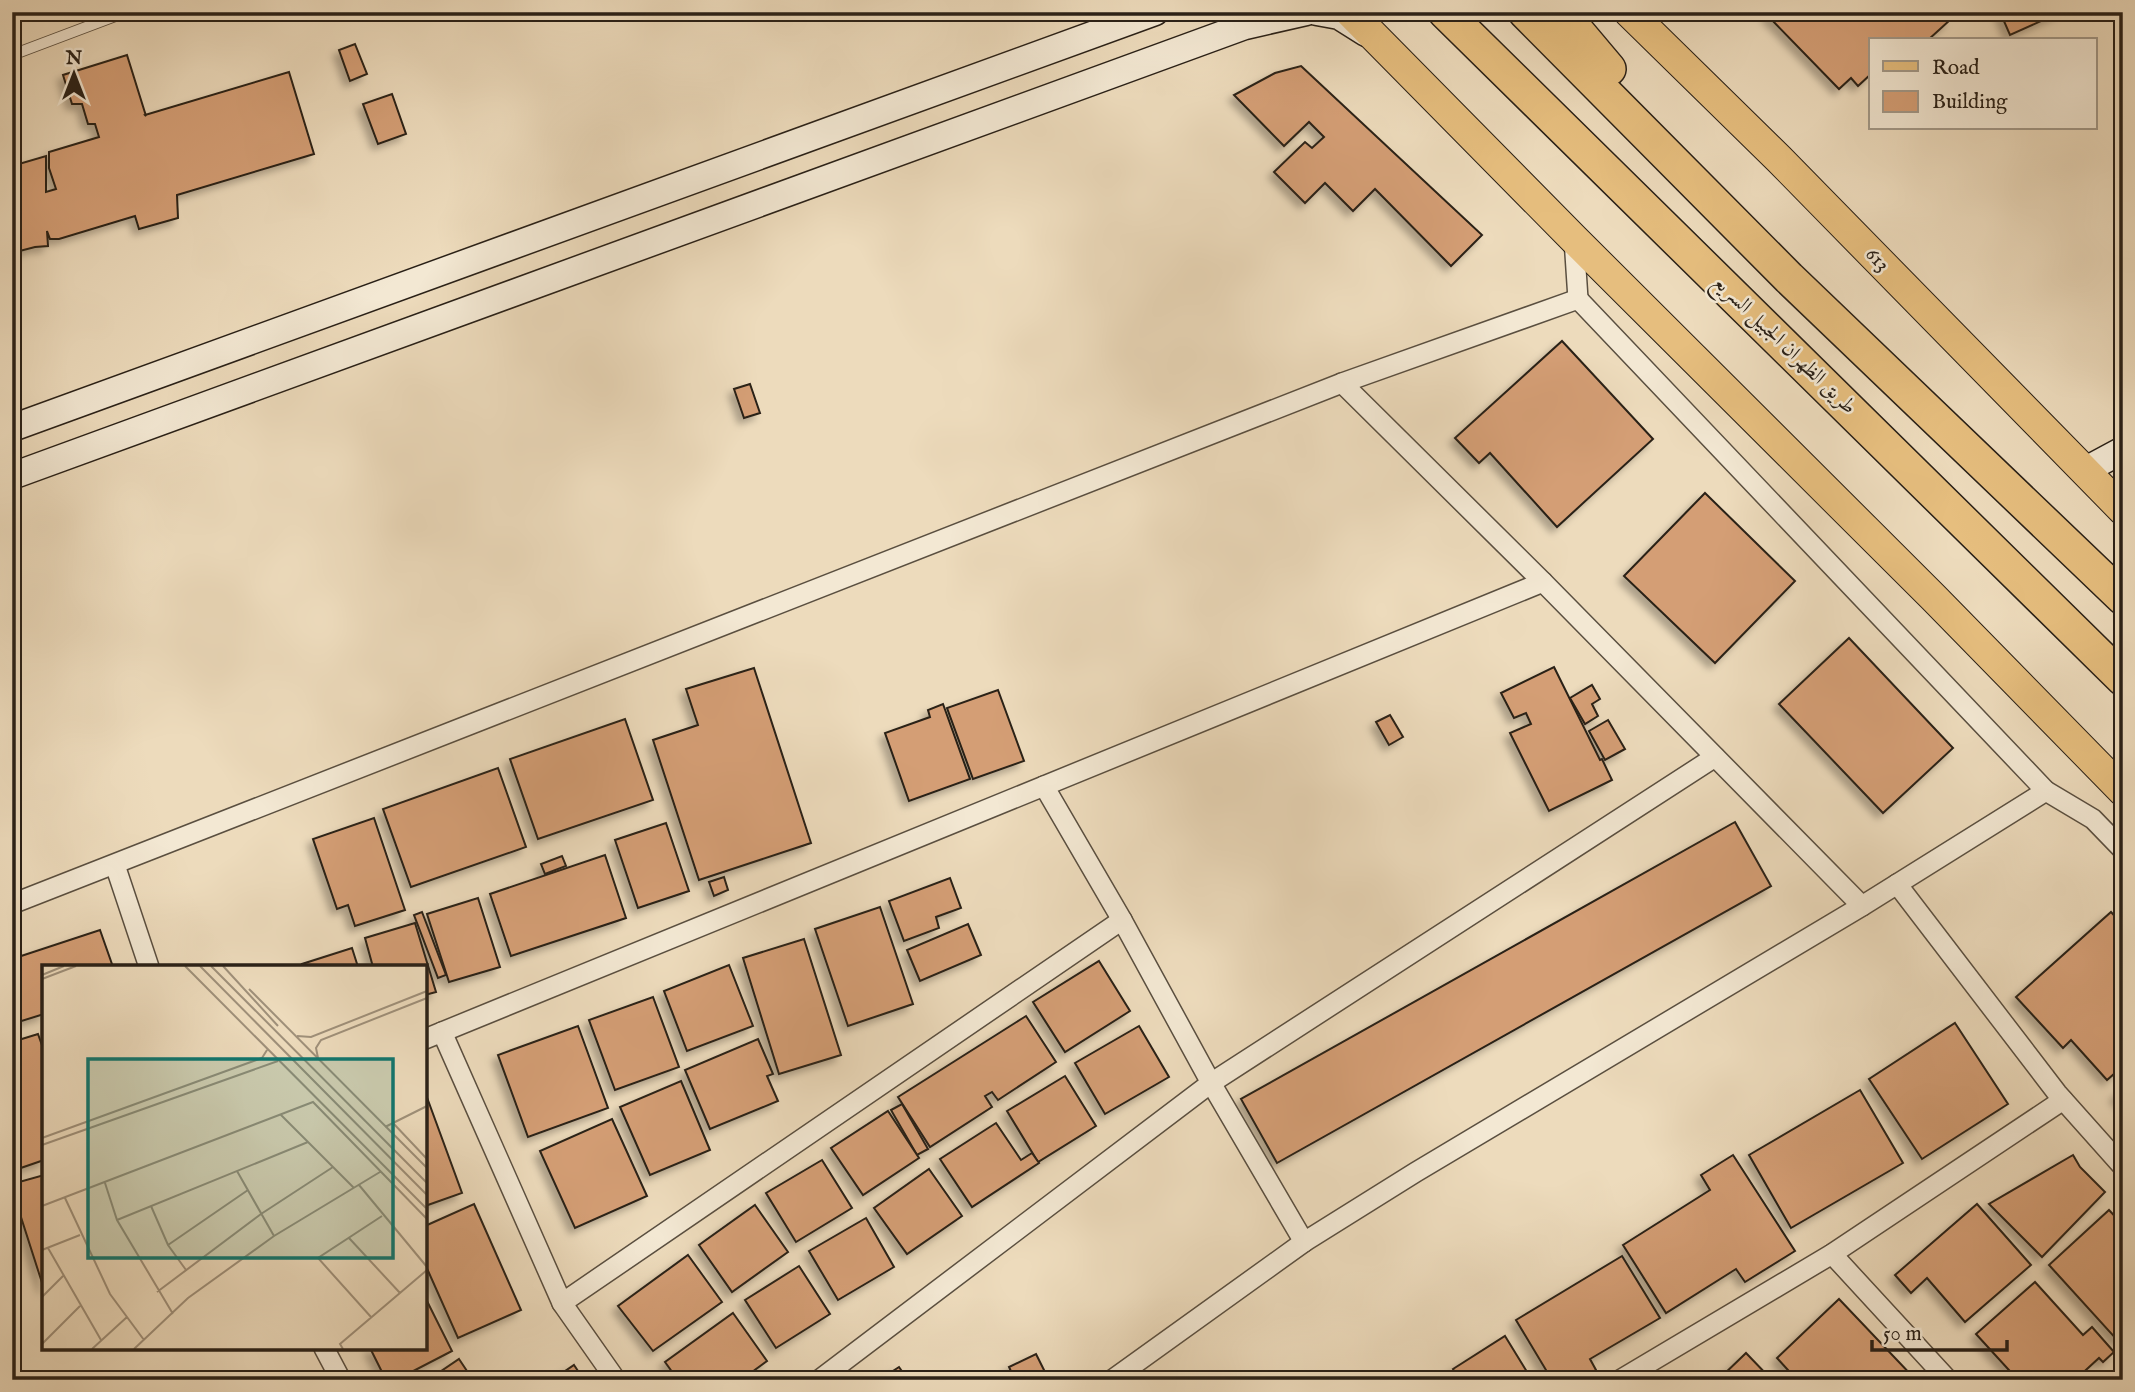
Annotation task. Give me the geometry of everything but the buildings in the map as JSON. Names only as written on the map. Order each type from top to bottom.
[{"type":"highway","name":"طريق الظهران الجبيل السريع","points":[[1445,12],[2123,679]]},
{"type":"highway","points":[[1525,12],[1789,278],[2123,598]]},
{"type":"highway","points":[[1561,12],[1789,278]]},
{"type":"main road","points":[[1350,12],[2123,790]]},
{"type":"main road","name":"613","points":[[1629,12],[1779,159],[2123,510]]},
{"type":"street","points":[[12,428],[1155,12]]},
{"type":"street","points":[[12,476],[1251,19],[1306,12]]},
{"type":"street","points":[[1317,12],[1339,16],[1376,38]]},
{"type":"street","points":[[1574,239],[1577,299],[2046,791],[2093,819],[2123,850]]},
{"type":"street","points":[[12,905],[1342,383],[1577,299]]},
{"type":"street","points":[[1342,383],[1543,582],[1862,906]]},
{"type":"street","points":[[2084,471],[2123,450]]},
{"type":"street","points":[[616,1380],[562,1303],[433,1035],[1543,582]]},
{"type":"street","points":[[819,1380],[1211,1083],[1715,757]]},
{"type":"street","points":[[1044,786],[1304,1242]]},
{"type":"street","points":[[1112,1380],[1304,1242],[1416,1172],[1862,906],[2046,791]]},
{"type":"street","points":[[116,865],[148,965]]},
{"type":"street","points":[[1897,884],[2063,1100],[2123,1167]]},
{"type":"street","points":[[562,1303],[1122,920]]},
{"type":"street","points":[[1620,1380],[1832,1254],[2063,1100]]},
{"type":"street","points":[[1832,1254],[1948,1380]]},
{"type":"street","points":[[325,1350],[341,1380]]},
{"type":"lane","points":[[12,55],[106,16],[126,12]]}]
